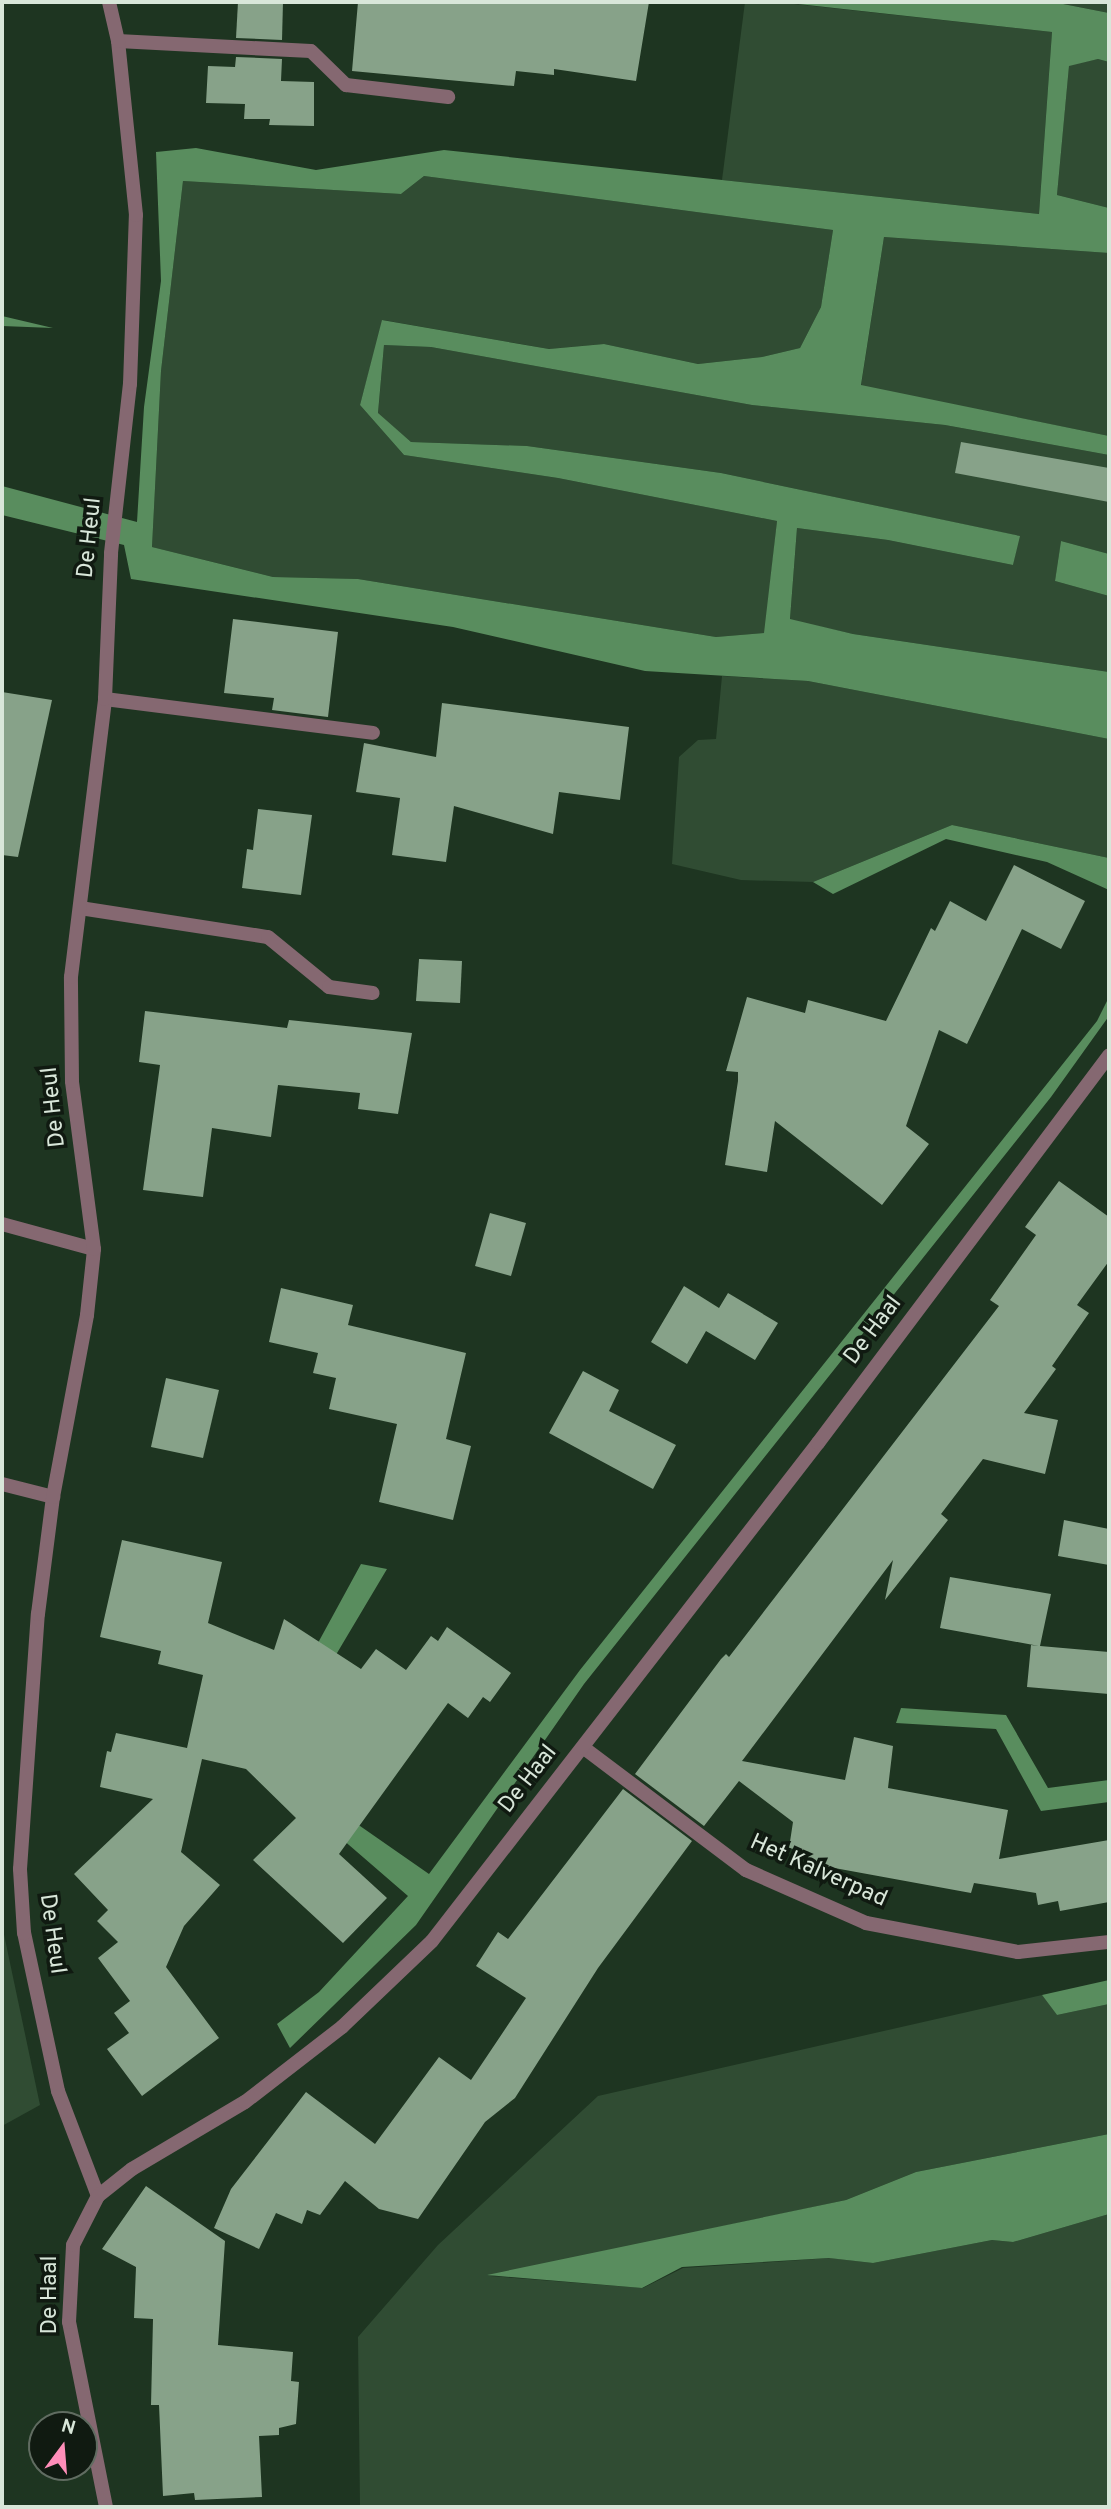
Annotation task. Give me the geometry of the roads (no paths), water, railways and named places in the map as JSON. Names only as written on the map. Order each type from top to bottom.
[{"type":"street","name":"De Heul","points":[[97,2196],[58,2091],[24,1933],[20,1869],[38,1614],[53,1497],[87,1315],[94,1249],[72,1081],[71,976],[105,699],[111,554],[130,384],[136,215],[118,41],[109,2]]},
{"type":"street","points":[[118,41],[310,51],[346,86],[448,97]]},
{"type":"street","points":[[105,699],[373,733]]},
{"type":"street","points":[[80,908],[268,937],[329,987],[373,993]]},
{"type":"street","name":"De Haal","points":[[106,2507],[69,2322],[73,2245],[97,2196],[132,2169],[245,2102],[342,2027],[432,1941],[818,1443],[1109,1055]]},
{"type":"street","points":[[2,1224],[94,1249]]},
{"type":"street","points":[[2,1484],[53,1497]]},
{"type":"street","name":"Het Kalverpad","points":[[584,1748],[746,1870],[866,1923],[1018,1952],[1109,1942]]}]
